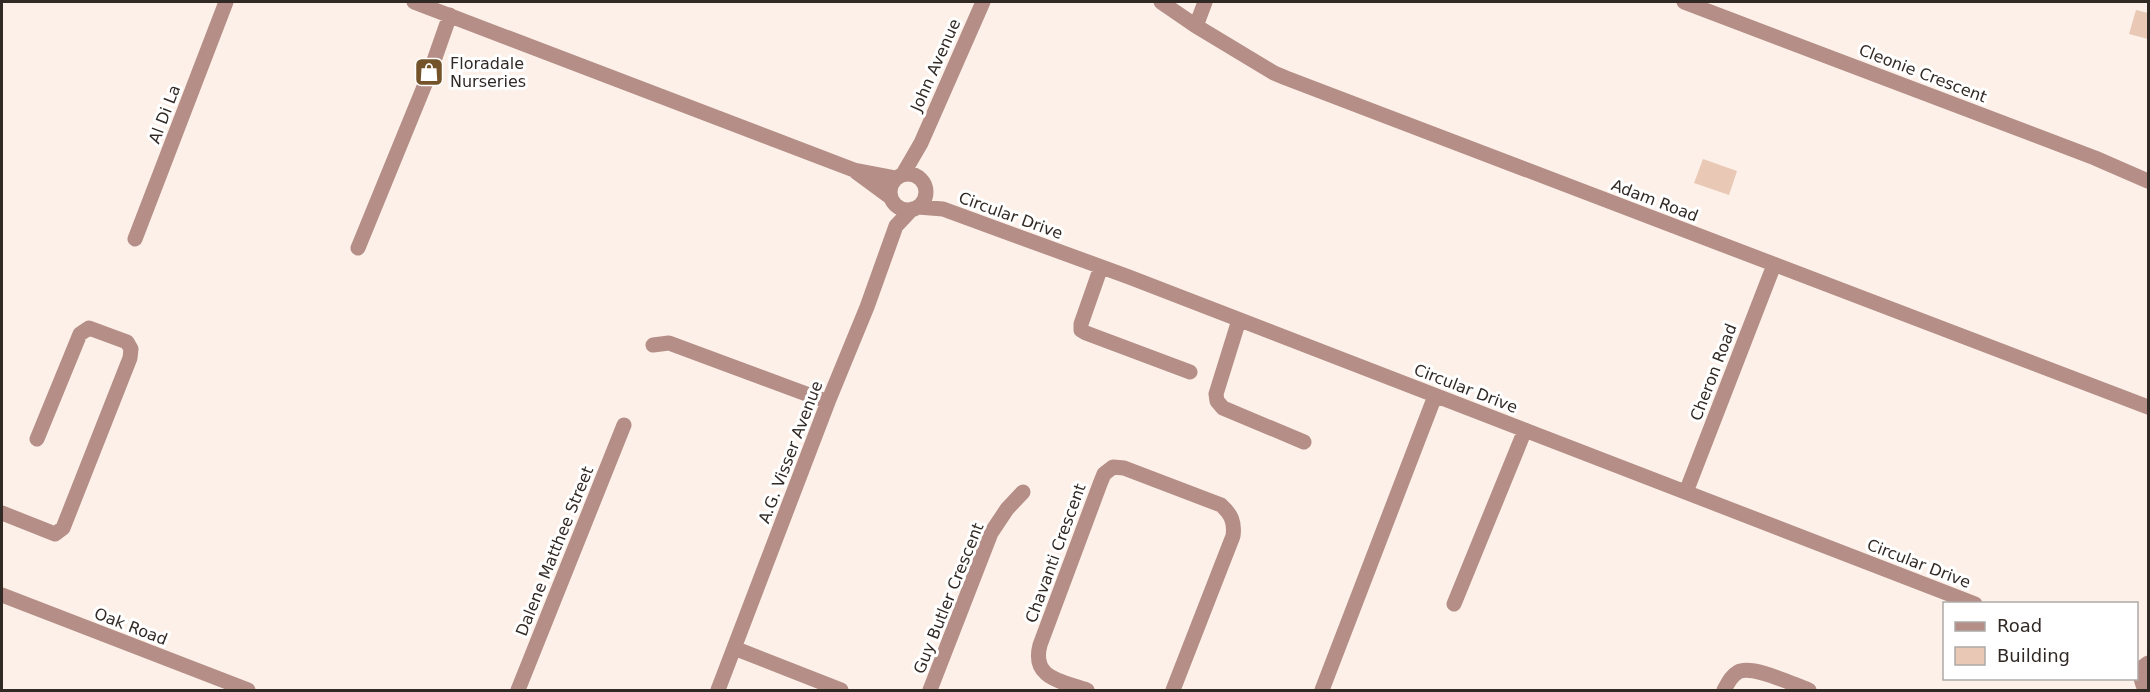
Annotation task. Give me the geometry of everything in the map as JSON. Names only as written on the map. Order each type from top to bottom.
[{"type":"street","name":"Al Di La","points":[[135,239],[226,2]]},
{"type":"street","points":[[414,2],[854,170],[899,176],[910,174],[924,184],[926,194],[923,202],[915,208],[905,210],[854,170]]},
{"type":"street","name":"John Avenue","points":[[899,176],[921,143],[983,2]]},
{"type":"street","name":"Adam Road","points":[[1161,2],[1196,26],[1286,78],[1774,265],[2147,403]]},
{"type":"street","points":[[1196,26],[1205,2]]},
{"type":"street","name":"Cleonie Crescent","points":[[1684,2],[2085,154],[2148,181]]},
{"type":"street","points":[[358,248],[430,72],[450,15]]},
{"type":"street","name":"John Avenue","points":[[921,143],[924,184]]},
{"type":"street","points":[[892,200],[890,186],[899,176]]},
{"type":"street","name":"Circular Drive","points":[[924,184],[943,209]]},
{"type":"street","name":"A.G. Visser Avenue","points":[[892,200],[896,226]]},
{"type":"street","name":"Circular Drive","points":[[915,208],[943,209],[1101,267],[1972,602]]},
{"type":"street","name":"A.G. Visser Avenue","points":[[718,690],[828,402],[867,307],[896,226],[915,208]]},
{"type":"street","name":"Cheron Road","points":[[1686,492],[1774,265]]},
{"type":"street","points":[[1101,267],[1081,324],[1081,330],[1190,372]]},
{"type":"street","points":[[1239,320],[1216,394],[1216,402],[1224,408],[1304,442]]},
{"type":"street","points":[[2,513],[55,534],[63,528],[130,358],[131,349],[127,342],[89,328],[80,334],[37,439]]},
{"type":"street","points":[[653,345],[669,342],[828,402]]},
{"type":"street","points":[[1322,690],[1435,396]]},
{"type":"street","name":"Dalene Matthee Street","points":[[518,690],[624,425]]},
{"type":"street","points":[[1454,604],[1525,430]]},
{"type":"street","name":"Chavanti Crescent","points":[[1087,690],[1047,675],[1038,664],[1037,657],[1100,484],[1104,474],[1113,466],[1124,468],[1221,505],[1232,519],[1233,536],[1173,690]]},
{"type":"street","name":"Guy Butler Crescent","points":[[930,690],[991,533],[1006,509],[1023,492]]},
{"type":"street","name":"Oak Road","points":[[2,595],[248,690]]},
{"type":"street","points":[[734,648],[841,690]]},
{"type":"street","points":[[2142,685],[2141,670],[2148,663]]},
{"type":"street","points":[[1724,690],[1730,679],[1740,670],[1752,669],[1809,690]]},
{"type":"building","points":[[2136,10],[2148,13],[2148,39],[2129,34]]},
{"type":"building","points":[[1703,159],[1737,171],[1729,195],[1694,183]]},
{"type":"place","name":"Floradale Nurseries","points":[[429,72]]}]
